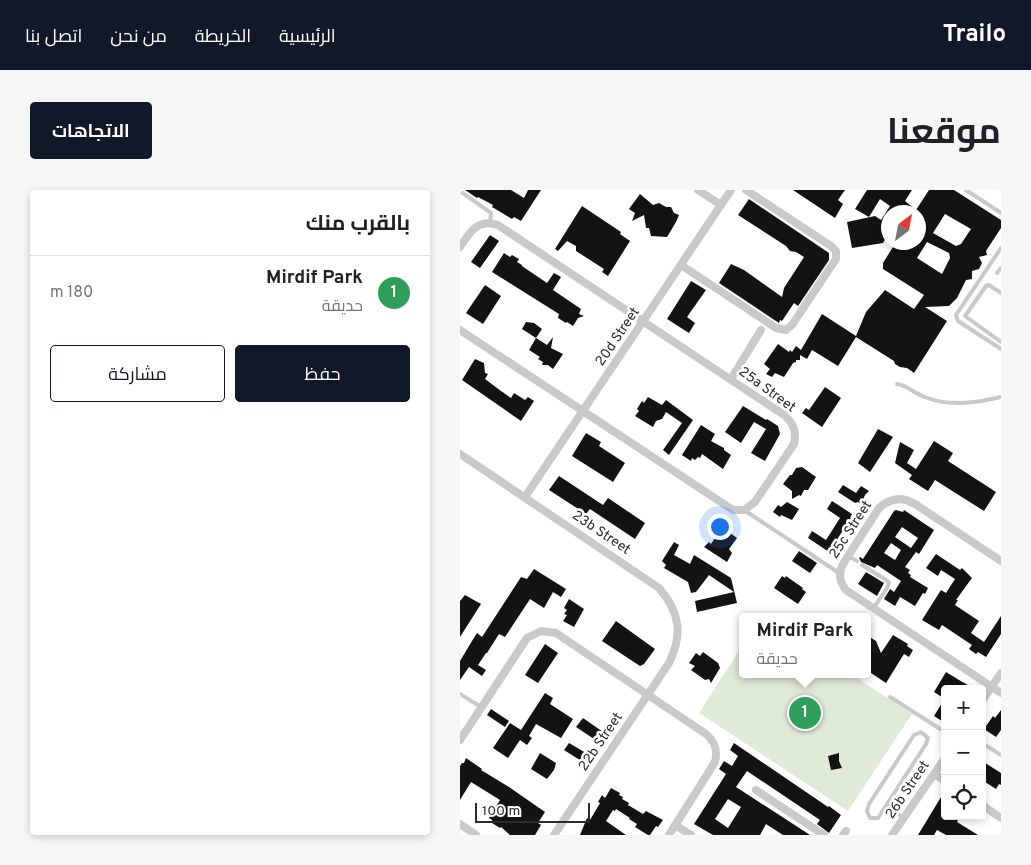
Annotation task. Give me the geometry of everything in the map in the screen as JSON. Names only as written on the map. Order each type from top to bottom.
[{"type":"street","points":[[698,190],[721,205]]},
{"type":"street","name":"20d Street","points":[[525,497],[731,190]]},
{"type":"street","points":[[681,265],[776,328],[786,330],[792,325],[836,259],[836,251],[746,190]]},
{"type":"street","points":[[460,247],[473,228],[482,223],[490,223]]},
{"type":"street","name":"25a Street","points":[[490,223],[498,225],[731,379],[784,415],[793,425],[795,438],[791,450],[755,502],[744,510]]},
{"type":"street","points":[[460,330],[728,508],[739,511],[744,510]]},
{"type":"street","points":[[731,379],[761,330]]},
{"type":"street","name":"23b Street","points":[[460,454],[649,581],[667,597],[676,618],[678,630],[677,641],[668,663]]},
{"type":"street","name":"25c Street","points":[[1001,562],[915,504],[903,499],[890,500],[879,508],[842,564],[840,573],[840,579],[846,590],[1001,693]]},
{"type":"street","points":[[460,740],[527,638],[540,631],[548,631],[562,636],[706,734],[714,744],[717,756],[713,768],[669,835]]},
{"type":"street","name":"22b Street","points":[[554,835],[668,663]]},
{"type":"street","points":[[986,695],[1001,673]]},
{"type":"street","name":"26b Street","points":[[892,835],[941,764]]},
{"type":"street","points":[[934,774],[941,778]]},
{"type":"street","points":[[756,790],[824,835]]},
{"type":"street","points":[[986,809],[1001,818]]},
{"type":"street","points":[[460,824],[476,835]]},
{"type":"street","points":[[675,825],[691,835]]},
{"type":"lane","points":[[966,190],[1001,213]]},
{"type":"lane","points":[[460,191],[491,213],[490,223]]},
{"type":"lane","points":[[1001,248],[956,315],[958,321],[1001,349]]},
{"type":"lane","points":[[998,273],[1001,268]]},
{"type":"lane","points":[[1001,293],[989,285],[986,286],[965,316],[1001,342]]},
{"type":"lane","points":[[897,384],[926,398],[944,402],[974,403],[1001,397]]},
{"type":"lane","points":[[744,510],[840,573]]},
{"type":"lane","points":[[848,555],[857,561]]},
{"type":"lane","points":[[862,565],[888,583],[887,588],[873,609]]},
{"type":"lane","points":[[460,694],[481,708]]},
{"type":"lane","points":[[890,697],[942,730]]},
{"type":"lane","points":[[921,732],[928,738],[928,741],[894,792],[888,805],[878,818],[874,819],[867,815],[866,811],[869,804],[881,784],[914,735],[921,732]]},
{"type":"lane","points":[[986,746],[1001,755]]},
{"type":"lane","points":[[888,805],[904,818]]},
{"type":"green space","points":[[739,651],[739,678],[857,678],[912,714],[848,811],[699,713]]},
{"type":"building","points":[[465,190],[511,190],[524,198],[528,190],[541,190],[521,221],[514,217],[512,219],[492,207],[493,205]]},
{"type":"building","points":[[793,190],[845,190],[838,200],[843,204],[835,218]]},
{"type":"building","points":[[867,190],[912,190],[905,201],[910,205],[889,205],[880,199],[869,217],[855,209]]},
{"type":"building","points":[[929,190],[954,190],[1001,220],[1001,228],[986,251],[987,255],[979,257],[982,263],[979,269],[972,271],[972,279],[966,280],[957,298],[949,306],[925,307],[947,321],[914,373],[907,368],[895,364],[894,361],[856,337],[838,366],[812,350],[807,359],[800,355],[800,360],[796,360],[793,363],[784,377],[775,373],[772,377],[766,374],[770,369],[764,364],[778,344],[789,352],[790,350],[792,352],[796,346],[801,350],[822,314],[856,336],[866,312],[885,290],[914,309],[924,295],[883,269],[883,263],[891,250],[922,250],[917,258],[942,274],[950,258],[949,253],[927,242],[926,244],[926,205],[919,205]],"holes":[[[945,214],[971,229],[961,244],[956,246],[933,233]]]},
{"type":"building","points":[[640,194],[653,205],[659,203],[666,207],[671,207],[674,213],[679,215],[667,237],[651,236],[649,228],[646,228],[644,215],[632,221],[635,213],[629,209]]},
{"type":"building","points":[[749,199],[829,253],[829,260],[798,306],[794,303],[779,323],[719,283],[731,264],[744,270],[782,297],[784,288],[804,257],[790,251],[786,246],[738,215]]},
{"type":"building","points":[[582,206],[621,232],[620,234],[630,241],[608,276],[602,272],[604,269],[576,251],[576,246],[567,241],[558,251],[555,249]]},
{"type":"building","points":[[875,216],[881,220],[881,243],[852,248],[847,222]]},
{"type":"building","points":[[490,235],[499,241],[480,268],[471,262]]},
{"type":"building","points":[[504,253],[519,259],[517,262],[547,283],[554,273],[561,277],[553,290],[581,309],[579,314],[584,316],[578,318],[573,326],[566,323],[558,318],[559,314],[492,272]]},
{"type":"building","points":[[691,281],[706,290],[687,317],[695,323],[689,333],[667,319]]},
{"type":"building","points":[[485,285],[501,296],[483,324],[466,313]]},
{"type":"building","points":[[526,322],[534,323],[542,329],[536,338],[522,329]]},
{"type":"building","points":[[553,337],[551,348],[563,354],[553,369],[548,365],[542,365],[543,362],[538,359],[540,357],[529,350],[536,338],[547,345]]},
{"type":"building","points":[[475,359],[484,363],[485,373],[488,374],[485,379],[501,391],[511,398],[514,393],[525,400],[528,397],[534,401],[521,421],[462,380]]},
{"type":"building","points":[[825,387],[841,398],[822,427],[802,413],[806,408],[809,410]]},
{"type":"building","points":[[648,397],[662,405],[666,400],[693,420],[669,455],[663,450],[682,423],[666,412],[662,419],[656,421],[653,427],[635,416],[639,411],[637,409],[642,401],[644,403]]},
{"type":"building","points":[[743,406],[778,426],[780,434],[765,461],[751,453],[766,429],[754,422],[741,443],[725,432]]},
{"type":"building","points":[[701,425],[715,434],[711,441],[724,448],[731,455],[723,469],[702,454],[700,458],[698,457],[695,460],[692,458],[691,461],[682,455]]},
{"type":"building","points":[[878,429],[893,437],[870,472],[858,463]]},
{"type":"building","points":[[586,433],[601,442],[599,446],[625,463],[613,482],[572,456]]},
{"type":"building","points":[[934,441],[953,453],[948,461],[996,492],[984,511],[935,480],[928,491],[909,479],[912,475],[895,463],[900,442],[914,450],[907,463],[916,469]]},
{"type":"building","points":[[802,467],[816,477],[808,490],[804,490],[801,496],[799,495],[792,499],[792,491],[783,484],[796,468]]},
{"type":"building","points":[[559,476],[603,505],[608,498],[645,523],[635,539],[590,509],[586,514],[549,490]]},
{"type":"building","points":[[843,485],[856,493],[861,486],[869,491],[861,504],[855,503],[838,492]]},
{"type":"building","points":[[832,501],[852,514],[829,552],[808,538],[812,531],[826,540],[840,518],[827,509]]},
{"type":"building","points":[[787,502],[799,509],[792,520],[781,515],[780,517],[773,512],[778,505],[781,507]]},
{"type":"building","points":[[904,510],[934,530],[919,554],[916,552],[905,567],[910,570],[908,573],[911,575],[910,577],[928,588],[915,606],[900,597],[895,606],[884,599],[890,589],[894,592],[901,581],[877,565],[875,568],[861,562],[859,558],[863,559],[894,511],[903,512]],"holes":[[[902,527],[918,538],[911,548],[895,537]],[[891,543],[901,550],[895,560],[884,553]]]},
{"type":"building","points":[[722,527],[737,538],[729,549],[732,553],[727,562],[704,547],[709,542],[711,544]]},
{"type":"building","points":[[674,542],[679,545],[674,555],[690,564],[694,555],[731,578],[737,603],[697,612],[695,601],[734,592],[709,575],[696,592],[691,593],[688,582],[664,568],[666,565],[662,561]]},
{"type":"building","points":[[799,551],[817,563],[810,573],[792,561]]},
{"type":"building","points":[[936,554],[960,570],[962,568],[972,578],[956,600],[958,600],[955,605],[979,621],[971,633],[984,642],[1001,616],[1001,634],[986,657],[978,652],[976,654],[969,649],[972,645],[942,625],[939,630],[922,620],[941,590],[946,593],[955,579],[941,570],[938,576],[926,568]]},
{"type":"building","points":[[534,569],[566,589],[561,597],[553,592],[544,608],[530,599],[505,637],[499,634],[478,665],[486,670],[482,676],[469,667],[460,680],[460,661],[477,633],[482,637],[521,577],[527,579]]},
{"type":"building","points":[[866,572],[884,583],[877,596],[858,584]]},
{"type":"building","points":[[782,576],[785,578],[786,576],[806,592],[798,604],[774,588]]},
{"type":"building","points":[[465,595],[481,604],[460,637],[460,601]]},
{"type":"building","points":[[569,599],[584,609],[574,627],[563,621],[567,615],[564,614],[567,610],[564,608]]},
{"type":"building","points":[[616,621],[655,649],[644,664],[640,666],[602,641]]},
{"type":"building","points":[[893,635],[908,644],[907,646],[913,650],[909,657],[904,654],[886,683],[871,673],[871,638],[876,641],[881,653]]},
{"type":"building","points":[[545,644],[558,653],[538,683],[525,675]]},
{"type":"building","points":[[703,652],[718,663],[720,668],[711,683],[709,679],[705,680],[691,670],[695,666],[689,663],[696,653],[700,656]]},
{"type":"building","points":[[946,672],[968,685],[941,685],[941,696],[934,692]]},
{"type":"building","points":[[545,693],[553,698],[550,704],[573,719],[561,738],[536,724],[529,736],[532,738],[527,745],[520,740],[508,758],[493,748],[510,723],[521,730]]},
{"type":"building","points":[[941,705],[941,720],[934,716]]},
{"type":"building","points":[[491,709],[509,721],[505,727],[487,715]]},
{"type":"building","points":[[1001,710],[1001,730],[996,737],[986,730],[986,726],[993,716],[995,718]]},
{"type":"building","points":[[583,718],[606,734],[600,743],[576,727]]},
{"type":"building","points":[[569,743],[591,756],[586,764],[564,750]]},
{"type":"building","points":[[734,743],[841,815],[829,833],[817,824],[820,820],[747,771],[736,787],[810,835],[783,835],[766,824],[760,835],[713,835],[694,824],[726,774],[719,769],[724,761],[732,766],[738,756],[730,750]],"holes":[[[728,799],[741,807],[728,828],[715,819]]]},
{"type":"building","points":[[540,753],[556,763],[554,770],[547,779],[531,769]]},
{"type":"building","points":[[839,753],[839,761],[842,768],[831,770],[828,756]]},
{"type":"building","points":[[466,758],[545,812],[538,823],[541,825],[535,835],[510,835],[501,827],[492,823],[492,820],[489,818],[500,800],[471,782],[460,800],[460,766]]},
{"type":"building","points":[[986,764],[1001,773],[1001,785],[999,784],[996,789],[986,783]]},
{"type":"building","points":[[611,788],[620,793],[619,795],[623,797],[622,799],[629,803],[628,805],[643,814],[646,811],[663,820],[650,835],[635,827],[637,824],[616,809],[615,811],[613,810],[606,821],[626,835],[580,835],[587,818],[590,820],[600,803],[598,802],[602,795],[605,798]]},
{"type":"building","points":[[941,797],[941,820],[958,820],[957,822],[978,835],[946,835],[937,830],[934,835],[918,835]]},
{"type":"place","name":"Mirdif Park","points":[[805,713]]}]
